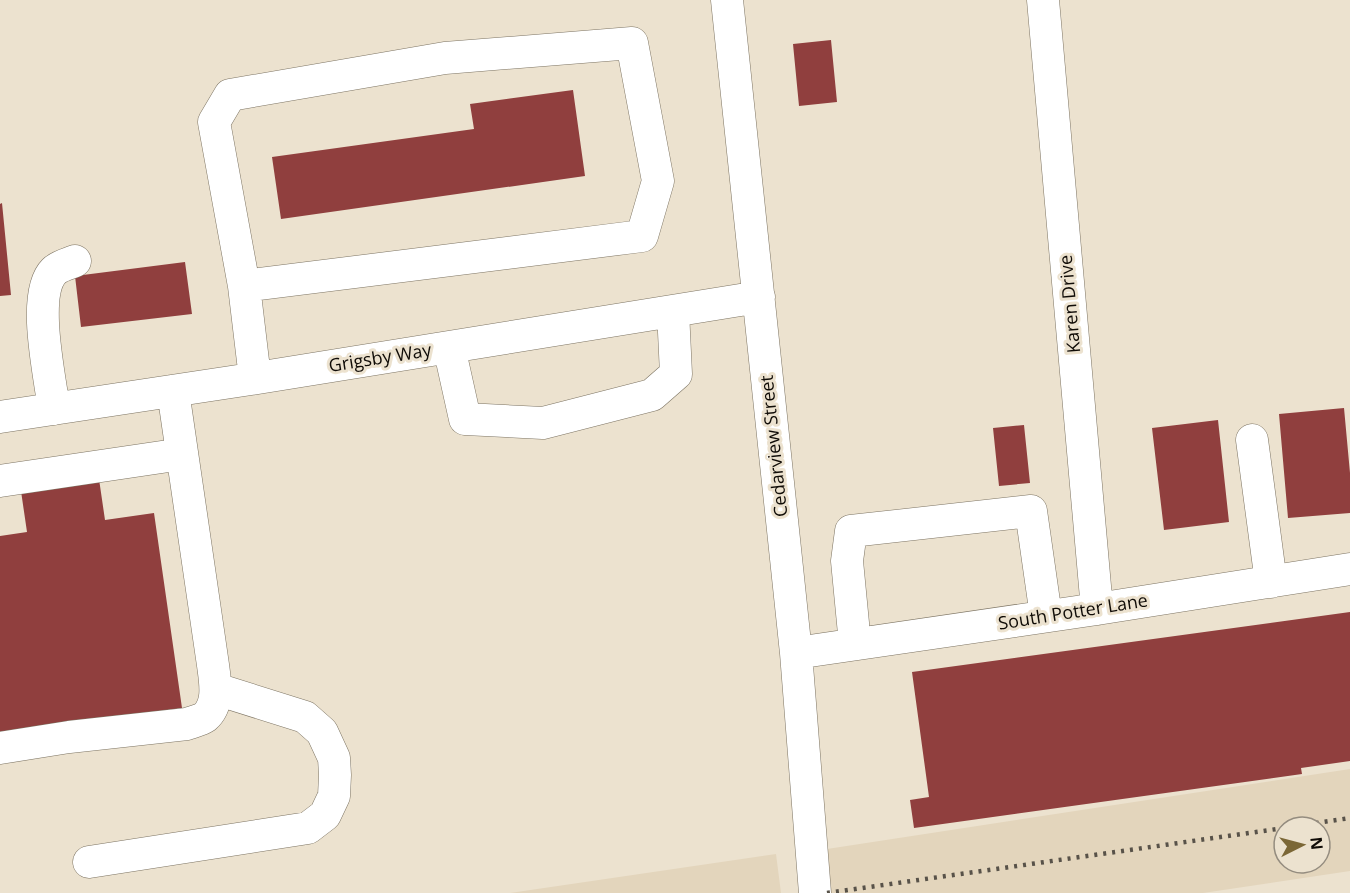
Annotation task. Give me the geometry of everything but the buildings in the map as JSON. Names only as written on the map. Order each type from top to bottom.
[{"type":"street","name":"Cedarview Street","points":[[727,0],[796,652],[815,893]]},
{"type":"street","name":"Karen Drive","points":[[1043,0],[1097,609]]},
{"type":"street","points":[[244,286],[642,236],[658,181],[632,43],[445,58],[230,95],[214,122],[244,286],[255,378]]},
{"type":"street","points":[[54,409],[42,303],[46,284],[55,270],[75,261]]},
{"type":"street","name":"Grigsby Way","points":[[0,417],[759,297]]},
{"type":"street","points":[[448,347],[465,419],[543,423],[652,395],[676,375],[673,311]]},
{"type":"street","points":[[0,748],[69,737],[187,724],[205,717],[213,706],[216,690],[173,391]]},
{"type":"street","points":[[1252,440],[1271,582]]},
{"type":"street","points":[[0,481],[182,453]]},
{"type":"street","points":[[855,644],[847,561],[851,531],[1031,511],[1046,616]]},
{"type":"street","name":"South Potter Lane","points":[[796,652],[1097,609],[1350,568]]},
{"type":"street","points":[[89,862],[308,828],[325,815],[334,796],[335,775],[334,758],[322,732],[305,717],[216,690]]},
{"type":"shaded area","points":[[1350,769],[1350,871],[1332,874],[1332,815],[1272,815],[1272,875],[1323,875],[1203,893],[829,893],[827,849]]},
{"type":"shaded area","points":[[776,854],[781,893],[510,893]]},
{"type":"railway","points":[[1332,821],[1350,818]]},
{"type":"railway","points":[[827,893],[1272,830]]}]
